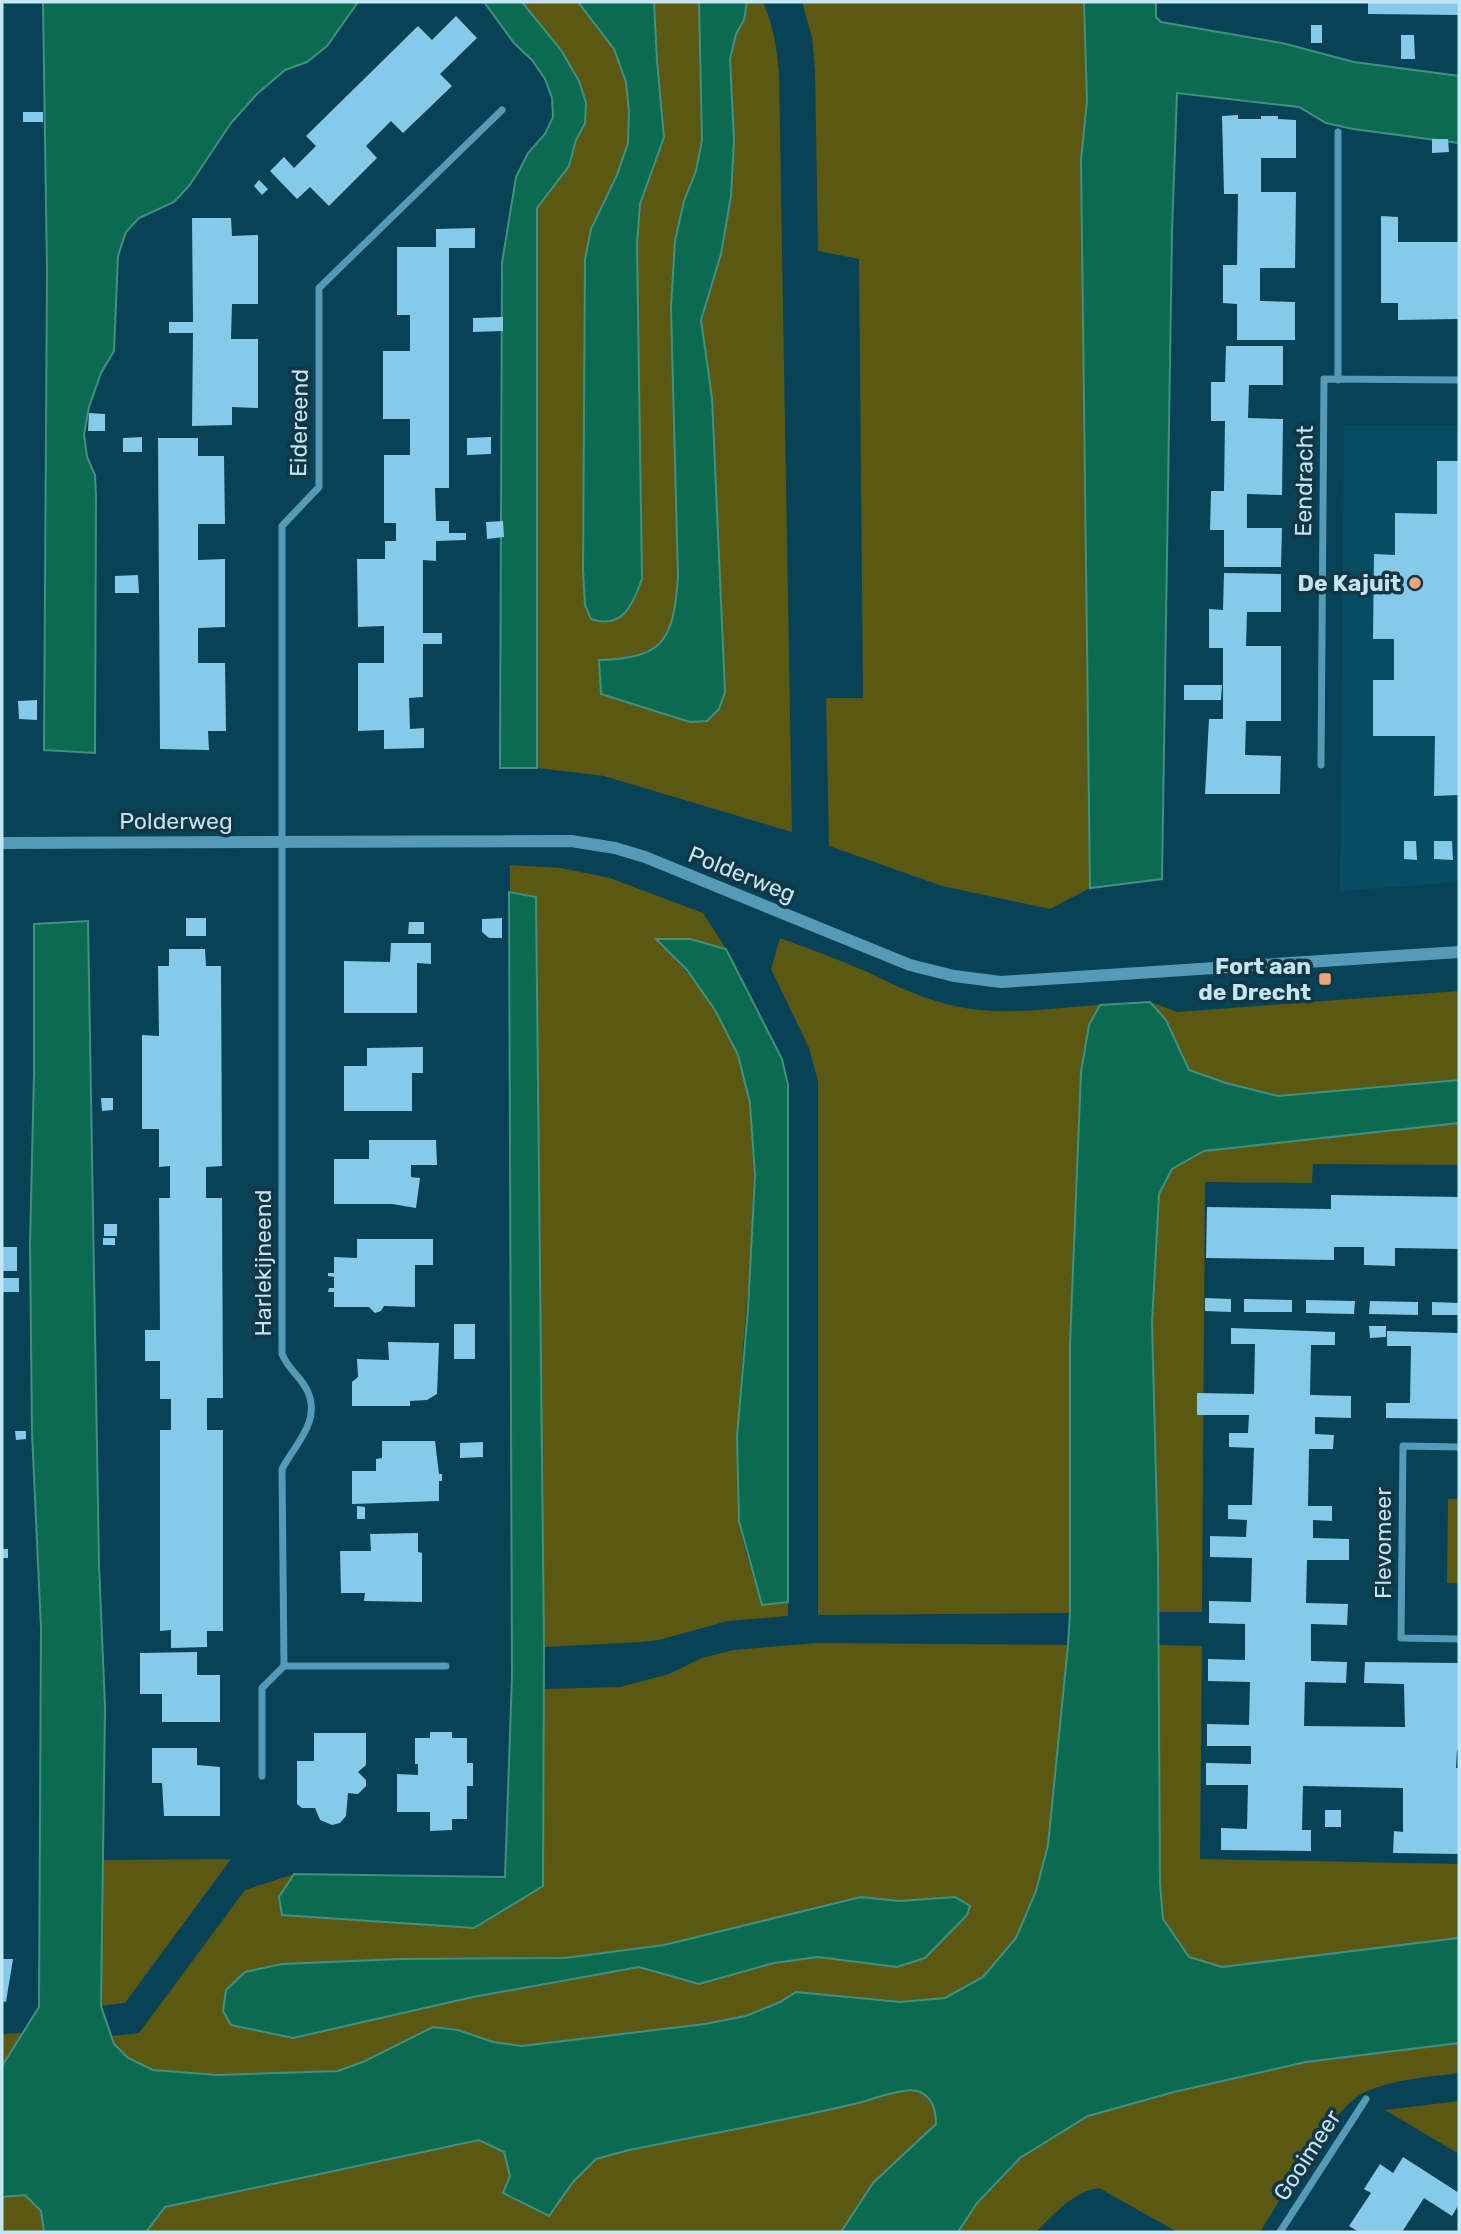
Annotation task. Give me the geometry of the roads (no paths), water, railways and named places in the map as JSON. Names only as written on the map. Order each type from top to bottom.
[{"type":"street","name":"Eidereend","points":[[282,842],[282,526],[319,487],[319,288],[502,110]]},
{"type":"street","points":[[1338,132],[1339,380],[1459,380]]},
{"type":"street","name":"Eendracht","points":[[1321,765],[1324,379],[1339,380]]},
{"type":"street","name":"Polderweg","points":[[2,843],[543,840],[615,848],[658,862],[910,965],[954,976],[1001,982],[1459,952]]},
{"type":"street","name":"Harlekijneend","points":[[282,842],[282,1354],[287,1366],[307,1391],[311,1411],[309,1425],[302,1441],[289,1455],[282,1469],[284,1666]]},
{"type":"street","name":"Flevomeer","points":[[1459,1447],[1403,1446],[1401,1638],[1459,1639]]},
{"type":"street","points":[[262,1776],[262,1688],[284,1666],[446,1666]]},
{"type":"street","name":"Gooimeer","points":[[1280,2232],[1366,2099]]},
{"type":"place","name":"De Kajuit","points":[[1415,583]]},
{"type":"place","name":"Fort aan de Drecht","points":[[1325,979]]}]
